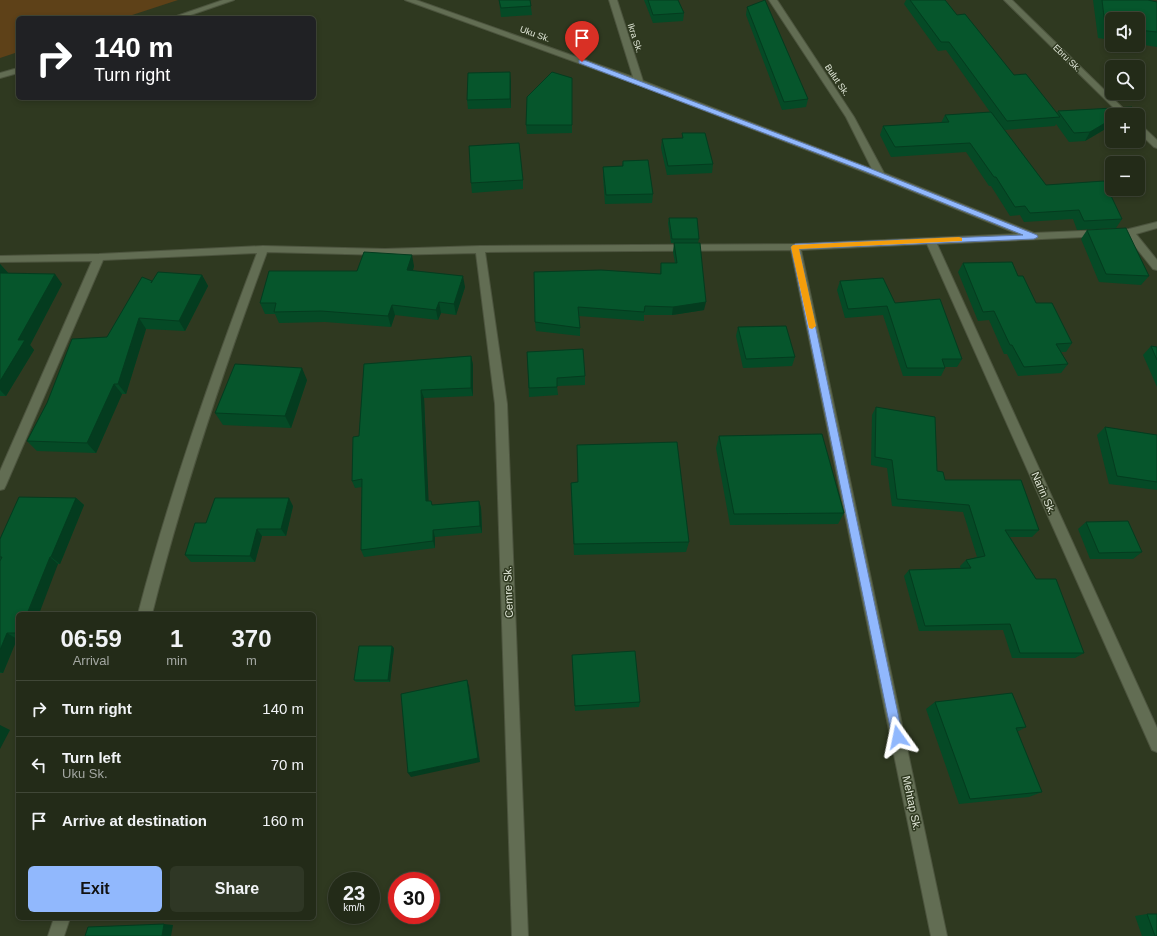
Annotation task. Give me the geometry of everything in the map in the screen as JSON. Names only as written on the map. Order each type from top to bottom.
[{"type":"street","points":[[181,16],[230,0]]},
{"type":"street","name":"Uku Sk.","points":[[408,0],[639,82],[880,175],[1034,237]]},
{"type":"street","name":"Ikra Sk.","points":[[613,0],[639,82]]},
{"type":"street","name":"Bulut Sk.","points":[[773,0],[850,117],[880,175]]},
{"type":"street","name":"Ebru Sk.","points":[[1008,0],[1119,108]]},
{"type":"street","points":[[0,76],[16,71]]},
{"type":"street","points":[[1145,134],[1157,145]]},
{"type":"street","points":[[0,259],[99,257],[263,249],[385,252],[480,249],[795,247],[1129,232],[1157,225]]},
{"type":"street","points":[[1129,232],[1157,267]]},
{"type":"street","name":"Narin Sk.","points":[[930,240],[1157,745]]},
{"type":"street","name":"Mehtap Sk.","points":[[795,247],[939,936]]},
{"type":"street","points":[[146,612],[186,469],[225,350],[263,249]]},
{"type":"street","name":"Cemre Sk.","points":[[480,249],[501,404],[520,936]]},
{"type":"street","points":[[0,485],[99,257]]},
{"type":"street","points":[[56,936],[61,920]]},
{"type":"shaded area","points":[[0,0],[178,0],[129,16],[16,16],[16,53],[0,58]]},
{"type":"building","points":[[499,0],[530,0],[531,6],[501,8]]},
{"type":"building","points":[[648,0],[678,0],[684,13],[653,15]]},
{"type":"building","points":[[765,0],[808,99],[784,102],[747,7]]},
{"type":"building","points":[[910,0],[945,0],[957,15],[965,14],[1014,75],[1026,74],[1060,117],[1007,121],[949,42],[941,42]]},
{"type":"building","points":[[1102,0],[1148,0],[1157,2],[1157,32],[1145,31],[1145,12],[1105,12],[1105,25]]},
{"type":"building","points":[[510,72],[510,99],[467,100],[468,73]]},
{"type":"building","points":[[552,72],[572,78],[572,125],[526,125],[527,97]]},
{"type":"building","points":[[1105,108],[1105,123],[1090,132],[1074,133],[1058,111]]},
{"type":"building","points":[[991,112],[1046,185],[1104,181],[1105,196],[1111,196],[1122,219],[1084,221],[1079,210],[1030,213],[1025,206],[1015,207],[996,177],[994,177],[970,143],[895,147],[883,126],[949,122],[945,115]]},
{"type":"building","points":[[682,133],[705,133],[713,164],[668,166],[662,139],[683,138]]},
{"type":"building","points":[[519,143],[523,180],[471,183],[469,146]]},
{"type":"building","points":[[648,160],[653,194],[606,195],[603,167],[623,166],[623,161]]},
{"type":"building","points":[[669,218],[697,218],[699,239],[672,239]]},
{"type":"building","points":[[1126,228],[1149,276],[1106,274],[1087,230]]},
{"type":"building","points":[[674,243],[700,243],[706,302],[673,307],[645,306],[644,312],[578,307],[580,328],[535,322],[534,272],[601,270],[661,274],[661,263],[677,263]]},
{"type":"building","points":[[364,252],[412,255],[407,270],[463,276],[454,304],[439,302],[436,310],[392,305],[388,316],[321,311],[274,312],[276,303],[260,303],[269,271],[357,271]]},
{"type":"building","points":[[1012,262],[1018,276],[1023,276],[1036,303],[1052,303],[1072,343],[1056,344],[1068,364],[1024,367],[1012,345],[1010,345],[994,311],[983,312],[963,263]]},
{"type":"building","points":[[158,272],[202,275],[179,321],[139,318],[118,384],[114,384],[87,443],[27,441],[47,403],[72,339],[107,337],[142,277],[152,281],[151,283]]},
{"type":"building","points":[[0,273],[55,274],[18,340],[25,340],[0,381]]},
{"type":"building","points":[[883,278],[895,303],[940,299],[962,359],[942,359],[945,368],[907,368],[887,306],[848,309],[840,281]]},
{"type":"building","points":[[786,326],[795,357],[746,359],[738,327]]},
{"type":"building","points":[[1151,346],[1157,347],[1157,360]]},
{"type":"building","points":[[583,349],[585,376],[557,378],[557,387],[529,388],[527,352]]},
{"type":"building","points":[[471,356],[471,388],[421,390],[426,501],[431,501],[432,505],[479,501],[480,526],[433,530],[433,541],[361,550],[362,479],[352,481],[353,437],[359,436],[364,364]]},
{"type":"building","points":[[235,364],[302,368],[285,416],[215,413]]},
{"type":"building","points":[[876,407],[935,417],[937,471],[943,472],[945,480],[1021,480],[1039,530],[1005,530],[1036,579],[1056,579],[1084,653],[1020,653],[1010,624],[925,626],[909,570],[971,568],[966,560],[985,556],[969,505],[897,499],[892,460],[875,457]]},
{"type":"building","points":[[1105,427],[1157,435],[1157,482],[1117,476]]},
{"type":"building","points":[[822,434],[844,513],[734,514],[719,436]]},
{"type":"building","points":[[677,442],[689,542],[574,544],[571,483],[578,482],[577,445]]},
{"type":"building","points":[[19,497],[76,498],[28,612],[16,612],[16,633],[7,633],[0,650],[0,561],[2,557],[0,557],[0,539]]},
{"type":"building","points":[[215,498],[289,498],[281,529],[257,529],[250,556],[185,555],[195,523],[206,523]]},
{"type":"building","points":[[1128,521],[1142,552],[1099,553],[1086,522]]},
{"type":"building","points":[[359,646],[392,646],[388,680],[354,680]]},
{"type":"building","points":[[635,651],[640,702],[575,706],[572,655]]},
{"type":"building","points":[[467,680],[478,758],[408,773],[401,694]]},
{"type":"building","points":[[1012,693],[1026,727],[1016,728],[1042,792],[970,799],[935,702]]},
{"type":"building","points":[[1147,914],[1157,914],[1157,936],[1155,936]]},
{"type":"building","points":[[164,924],[162,936],[85,936],[88,927]]},
{"type":"slow traffic","points":[[812,326],[795,247],[959,239]]},
{"type":"route","points":[[582,62],[639,82],[1034,237],[930,240],[795,247],[898,737]]}]
